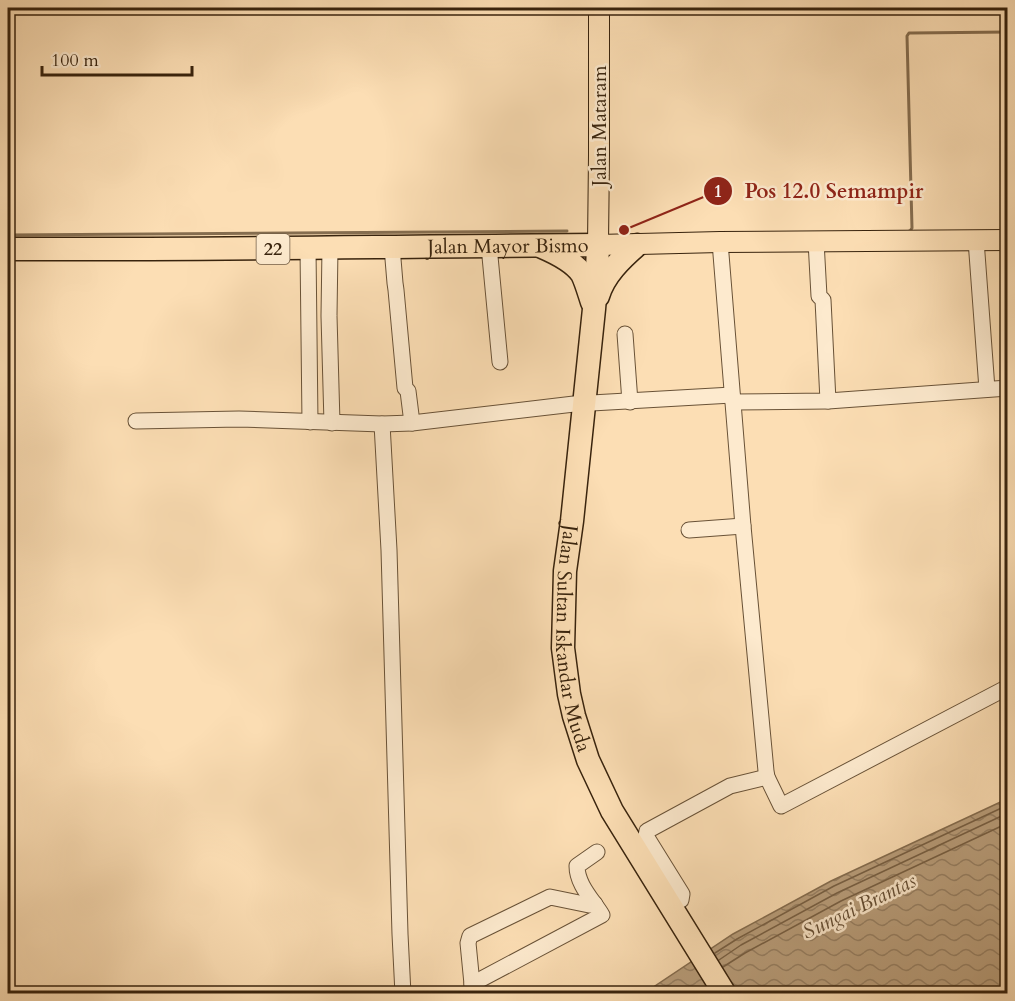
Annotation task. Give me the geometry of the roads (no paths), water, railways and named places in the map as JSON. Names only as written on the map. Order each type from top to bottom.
[{"type":"highway","name":"22","points":[[538,245],[554,252],[575,266],[582,275],[594,309]]},
{"type":"highway","name":"Jalan Mayor Bismo","points":[[8,249],[598,245]]},
{"type":"highway","name":"Jalan Sultan Iskandar Muda","points":[[598,245],[594,309],[565,571],[563,648],[568,694],[588,760],[612,811],[675,901],[725,993]]},
{"type":"highway","points":[[594,309],[607,276],[637,245]]},
{"type":"main road","name":"Jalan Mataram","points":[[598,245],[599,8]]},
{"type":"main road","name":"Jalan Mayor Bismo","points":[[598,245],[1008,240]]},
{"type":"street","points":[[976,240],[987,389]]},
{"type":"street","points":[[720,242],[743,526],[767,777],[781,806],[1008,687]]},
{"type":"street","points":[[816,242],[819,296],[823,300],[828,401]]},
{"type":"street","points":[[489,246],[500,362]]},
{"type":"street","points":[[392,247],[405,388],[408,391],[412,423]]},
{"type":"street","points":[[310,422],[319,248]]},
{"type":"street","points":[[319,248],[329,316],[332,423]]},
{"type":"street","points":[[625,334],[630,402]]},
{"type":"street","points":[[136,421],[239,419],[332,423],[412,423],[563,405],[733,398],[828,401],[1008,388]]},
{"type":"street","points":[[382,424],[403,993]]},
{"type":"street","points":[[689,530],[743,526]]},
{"type":"street","points":[[675,901],[682,894],[646,836],[647,831],[730,786],[767,777]]},
{"type":"street","points":[[595,904],[589,905],[550,897],[470,936],[468,943],[472,989],[602,915],[595,904],[582,886],[576,869],[597,852]]},
{"type":"water","name":"Sungai Brantas","points":[[1007,799],[1007,993],[643,994],[733,934],[831,881]]},
{"type":"waterway","points":[[906,232],[912,228],[907,36],[909,33],[1008,32]]},
{"type":"waterway","points":[[8,235],[567,231]]},
{"type":"place","name":"Pos 12.0 Semampir","points":[[624,230]]}]
